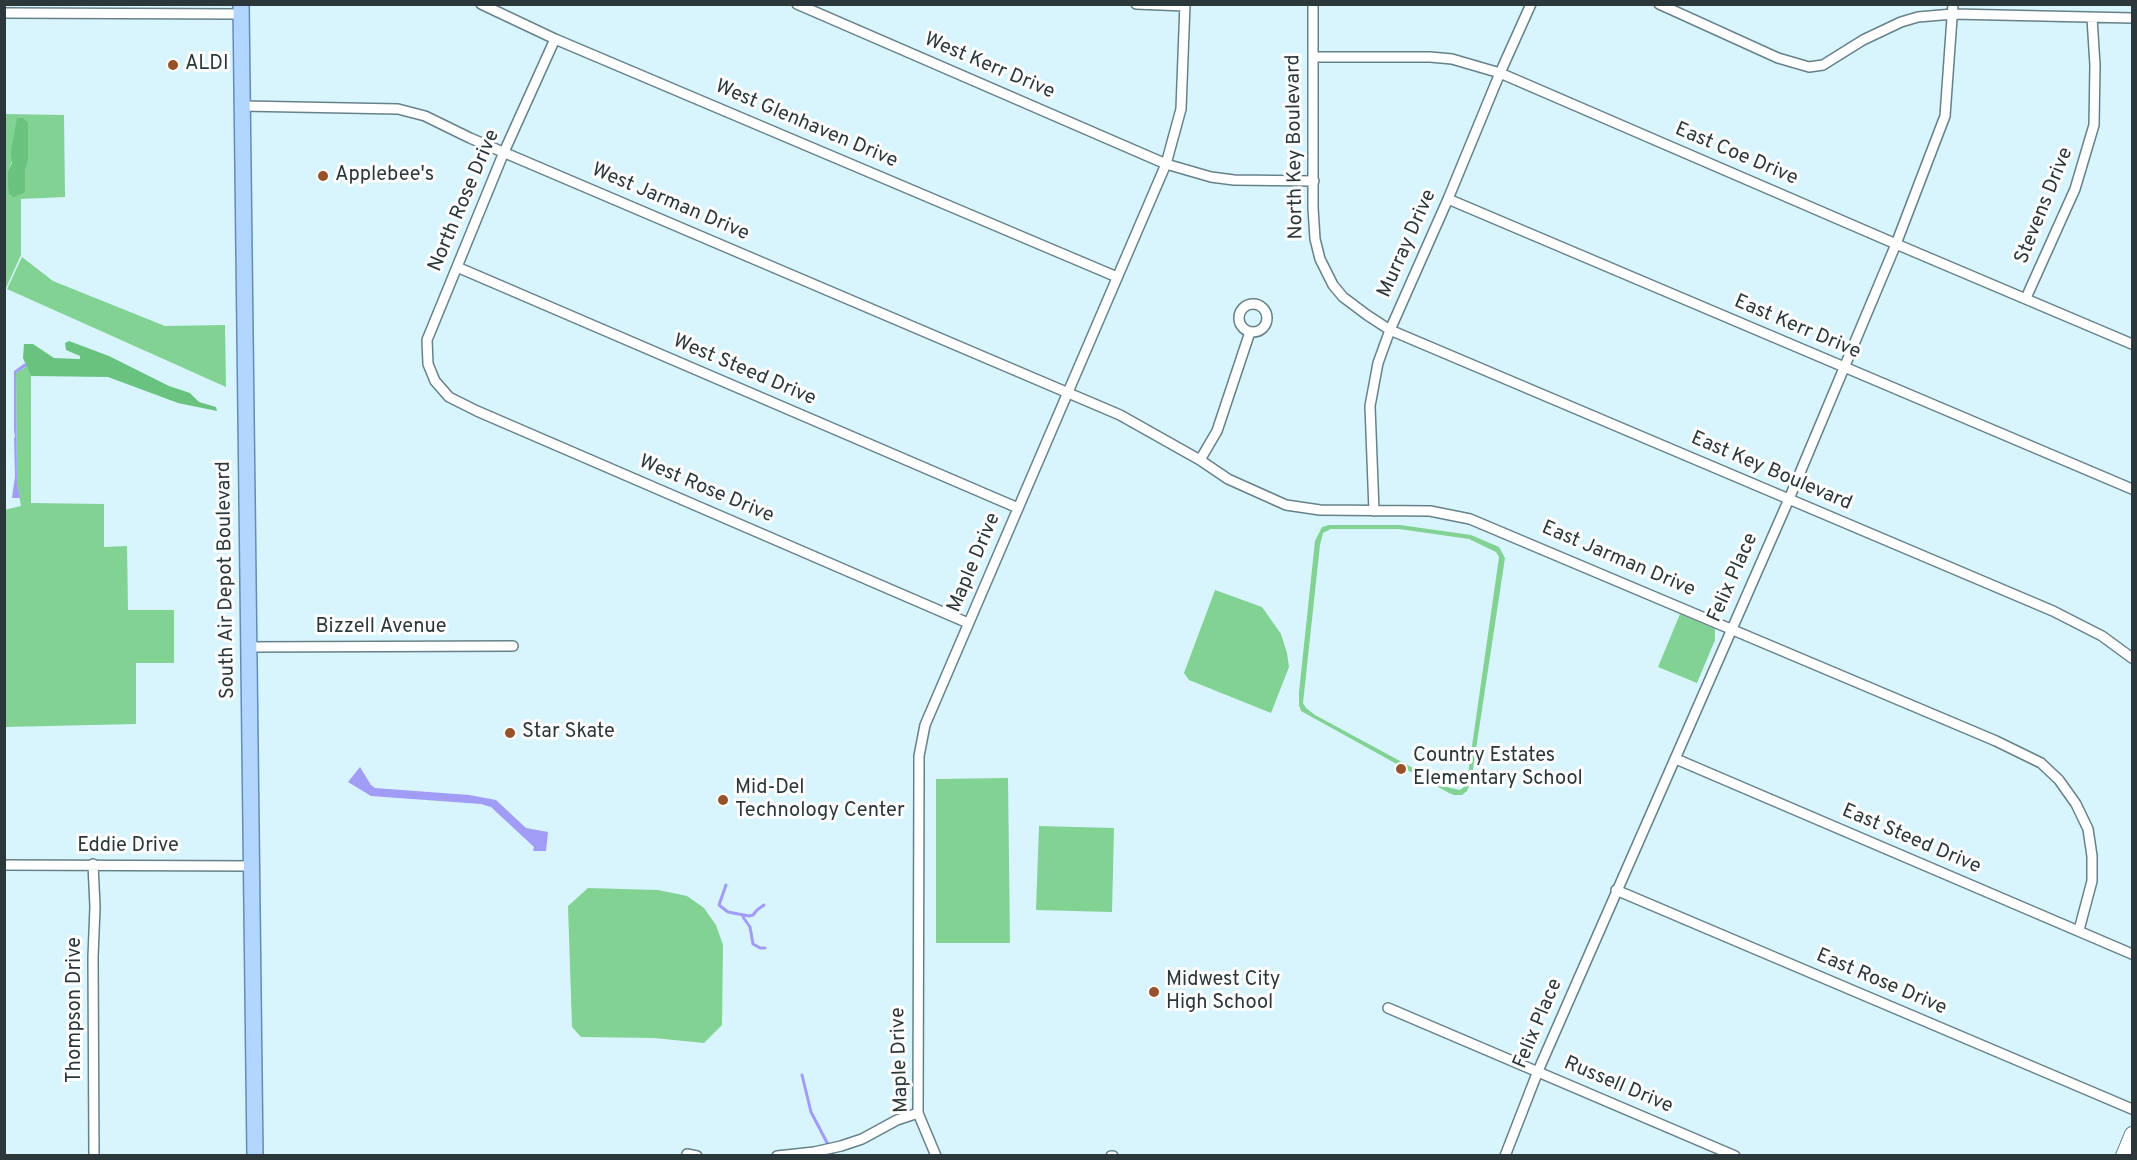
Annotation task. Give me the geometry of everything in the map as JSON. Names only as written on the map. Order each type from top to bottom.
[{"type":"main road","name":"South Air Depot Boulevard","points":[[241,9],[255,1155]]},
{"type":"street","name":"West Glenhaven Drive","points":[[481,4],[555,39],[1117,277]]},
{"type":"street","name":"West Kerr Drive","points":[[797,4],[1166,164]]},
{"type":"street","points":[[1137,4],[1185,5]]},
{"type":"street","name":"North Key Boulevard","points":[[1313,4],[1315,238],[1320,259],[1332,285],[1343,297],[1390,330]]},
{"type":"street","name":"Murray Drive","points":[[1374,511],[1370,406],[1378,363],[1390,330],[1531,4]]},
{"type":"street","name":"Maple Drive","points":[[936,1155],[918,1113],[920,756],[925,725],[1166,164],[1181,109],[1184,86],[1185,5]]},
{"type":"street","points":[[1663,5],[1778,58],[1809,67],[1823,65],[1863,40],[1900,22],[1953,9],[2092,18],[2133,18]]},
{"type":"street","points":[[4,14],[241,9]]},
{"type":"street","name":"Felix Place","points":[[1505,1155],[1538,1071],[1789,499],[1896,244],[1945,116],[1953,9]]},
{"type":"street","name":"Stevens Drive","points":[[2026,298],[2075,189],[2094,125],[2095,65],[2092,18]]},
{"type":"street","name":"North Rose Drive","points":[[435,381],[428,364],[427,339],[504,152],[555,39]]},
{"type":"street","name":"East Coe Drive","points":[[1313,57],[1430,57],[1452,60],[1500,73],[2133,344]]},
{"type":"street","name":"West Jarman Drive","points":[[243,106],[398,109],[425,116],[504,152],[1069,393]]},
{"type":"street","points":[[1166,164],[1211,177],[1234,180],[1314,181]]},
{"type":"street","name":"East Kerr Drive","points":[[1448,199],[2133,489]]},
{"type":"street","name":"West Steed Drive","points":[[457,267],[1018,508]]},
{"type":"street","name":"East Key Boulevard","points":[[1390,330],[2053,611],[2102,636],[2133,658]]},
{"type":"street","points":[[1200,460],[1217,431],[1250,332]]},
{"type":"street","name":"West Rose Drive","points":[[435,381],[449,397],[477,411],[968,623]]},
{"type":"street","name":"East Jarman Drive","points":[[1069,393],[1120,415],[1200,460],[1228,479],[1286,505],[1320,510],[1430,511],[1470,519],[1731,628],[1995,741],[2041,763],[2059,780],[2076,804],[2088,829],[2092,856],[2092,881],[2079,930]]},
{"type":"street","name":"Bizzell Avenue","points":[[249,647],[513,646]]},
{"type":"street","name":"East Steed Drive","points":[[1676,759],[2133,954]]},
{"type":"street","name":"Thompson Drive","points":[[93,864],[95,907],[94,1155]]},
{"type":"street","name":"Eddie Drive","points":[[4,865],[252,866]]},
{"type":"street","name":"East Rose Drive","points":[[1616,890],[2133,1109]]},
{"type":"street","name":"Russell Drive","points":[[1388,1008],[1735,1155]]},
{"type":"street","points":[[777,1155],[819,1151],[841,1146],[862,1139],[897,1120],[918,1113]]},
{"type":"street","points":[[2123,1155],[2133,1134]]},
{"type":"green space","points":[[5,114],[64,115],[65,197],[21,199],[21,255],[5,287]],"holes":[[[28,123],[25,191],[8,171]]]},
{"type":"green space","points":[[17,118],[23,118],[28,123],[28,160],[25,172],[25,192],[14,197],[9,194],[8,171],[12,163],[11,151]]},
{"type":"green space","points":[[22,257],[53,281],[165,326],[225,325],[226,387],[7,289]]},
{"type":"green space","points":[[69,341],[109,356],[169,386],[190,393],[199,402],[216,407],[217,411],[178,403],[108,377],[31,376],[23,358],[24,344],[33,344],[54,358],[80,359],[80,356],[66,350],[65,343]]},
{"type":"green space","points":[[27,366],[31,376],[31,503],[104,504],[104,547],[127,546],[128,610],[174,610],[174,663],[136,663],[136,724],[5,727],[4,510],[21,506],[17,484],[16,373]]},
{"type":"green space","points":[[1329,525],[1400,525],[1471,535],[1499,547],[1505,558],[1471,782],[1467,791],[1462,795],[1449,793],[1301,711],[1299,692],[1315,541],[1322,527]],"holes":[[[1331,529],[1399,529],[1469,539],[1496,552],[1499,557],[1468,774],[1464,787],[1460,790],[1450,788],[1315,715],[1303,703],[1323,533]]]},
{"type":"green space","points":[[1215,590],[1262,607],[1281,634],[1289,667],[1271,713],[1189,680],[1184,673]]},
{"type":"green space","points":[[1680,614],[1715,629],[1715,640],[1697,683],[1658,667]]},
{"type":"green space","points":[[1008,778],[1010,943],[936,943],[936,779]]},
{"type":"green space","points":[[1039,826],[1114,828],[1112,912],[1036,910]]},
{"type":"green space","points":[[588,888],[658,890],[687,896],[704,908],[716,925],[723,945],[722,1025],[704,1043],[654,1038],[581,1037],[572,1027],[568,906]]},
{"type":"shaded area","points":[[25,363],[27,366],[16,373],[17,484],[20,498],[12,498],[15,476],[14,371]]},
{"type":"shaded area","points":[[360,767],[375,788],[469,795],[496,800],[526,828],[548,832],[546,851],[533,851],[534,847],[491,807],[481,804],[371,796],[348,782]]},
{"type":"waterway","points":[[726,885],[719,905],[728,912],[749,916],[764,905]]},
{"type":"waterway","points":[[743,917],[750,927],[753,944],[765,948]]},
{"type":"waterway","points":[[802,1075],[811,1112],[834,1156]]},
{"type":"place","name":"ALDI","points":[[173,65]]},
{"type":"place","name":"Applebee's","points":[[323,176]]},
{"type":"place","name":"Star Skate","points":[[510,733]]},
{"type":"place","name":"Country Estates Elementary School","points":[[1401,769]]},
{"type":"place","name":"Mid-Del Technology Center","points":[[723,800]]},
{"type":"place","name":"Midwest City High School","points":[[1154,992]]}]
